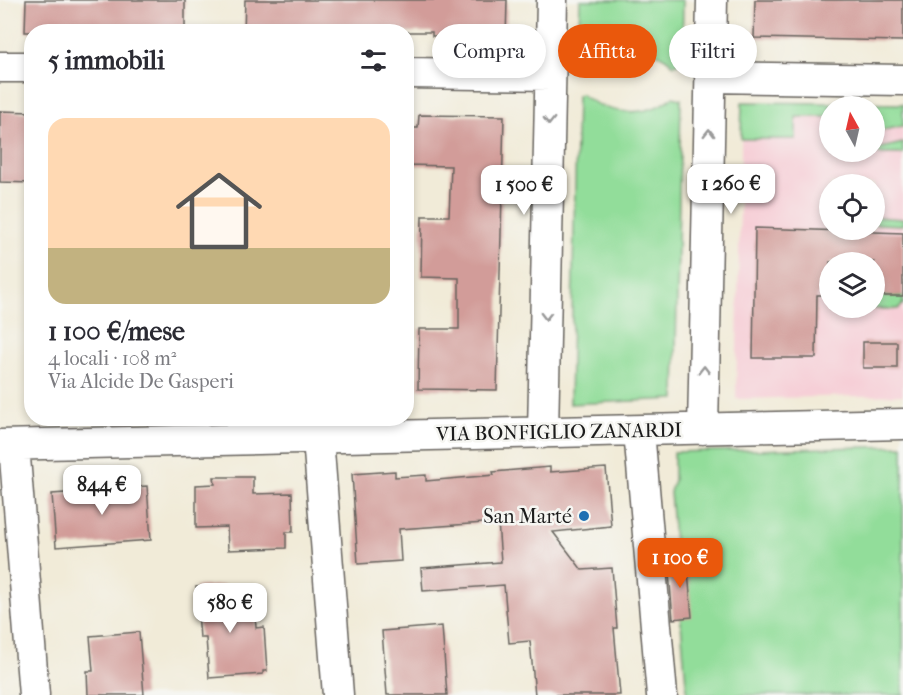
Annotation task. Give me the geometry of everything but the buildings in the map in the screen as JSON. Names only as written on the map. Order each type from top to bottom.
[{"type":"street","points":[[543,433],[552,0]]},
{"type":"street","points":[[711,24],[712,0]]},
{"type":"street","points":[[0,67],[24,67]]},
{"type":"street","points":[[414,72],[550,75]]},
{"type":"street","points":[[703,429],[710,78]]},
{"type":"street","points":[[757,78],[903,80]]},
{"type":"street","name":"VIA BONFIGLIO ZANARDI","points":[[7,445],[903,424]]},
{"type":"street","points":[[639,430],[662,695]]},
{"type":"street","points":[[318,438],[338,695]]},
{"type":"street","points":[[7,445],[34,695]]},
{"type":"shaded area","points":[[742,102],[819,103],[819,162],[885,162],[885,104],[903,104],[903,395],[736,399]]},
{"type":"green space","points":[[580,0],[683,0],[683,24],[669,24],[669,61],[657,54],[657,24],[579,24]]},
{"type":"green space","points":[[581,94],[603,106],[627,112],[651,109],[673,97],[681,99],[675,399],[570,404],[577,95]]},
{"type":"green space","points":[[742,102],[819,103],[819,117],[796,117],[796,139],[741,139]]},
{"type":"green space","points":[[885,104],[903,104],[903,126],[885,130]]},
{"type":"green space","points":[[903,143],[903,154],[885,154],[885,147]]},
{"type":"green space","points":[[885,218],[903,219],[903,225],[885,224]]},
{"type":"green space","points":[[885,296],[903,296],[903,304],[898,309],[885,309]]},
{"type":"green space","points":[[903,446],[903,695],[687,695],[670,492],[674,480],[674,452]]},
{"type":"place","name":"San Marté","points":[[584,516]]}]
